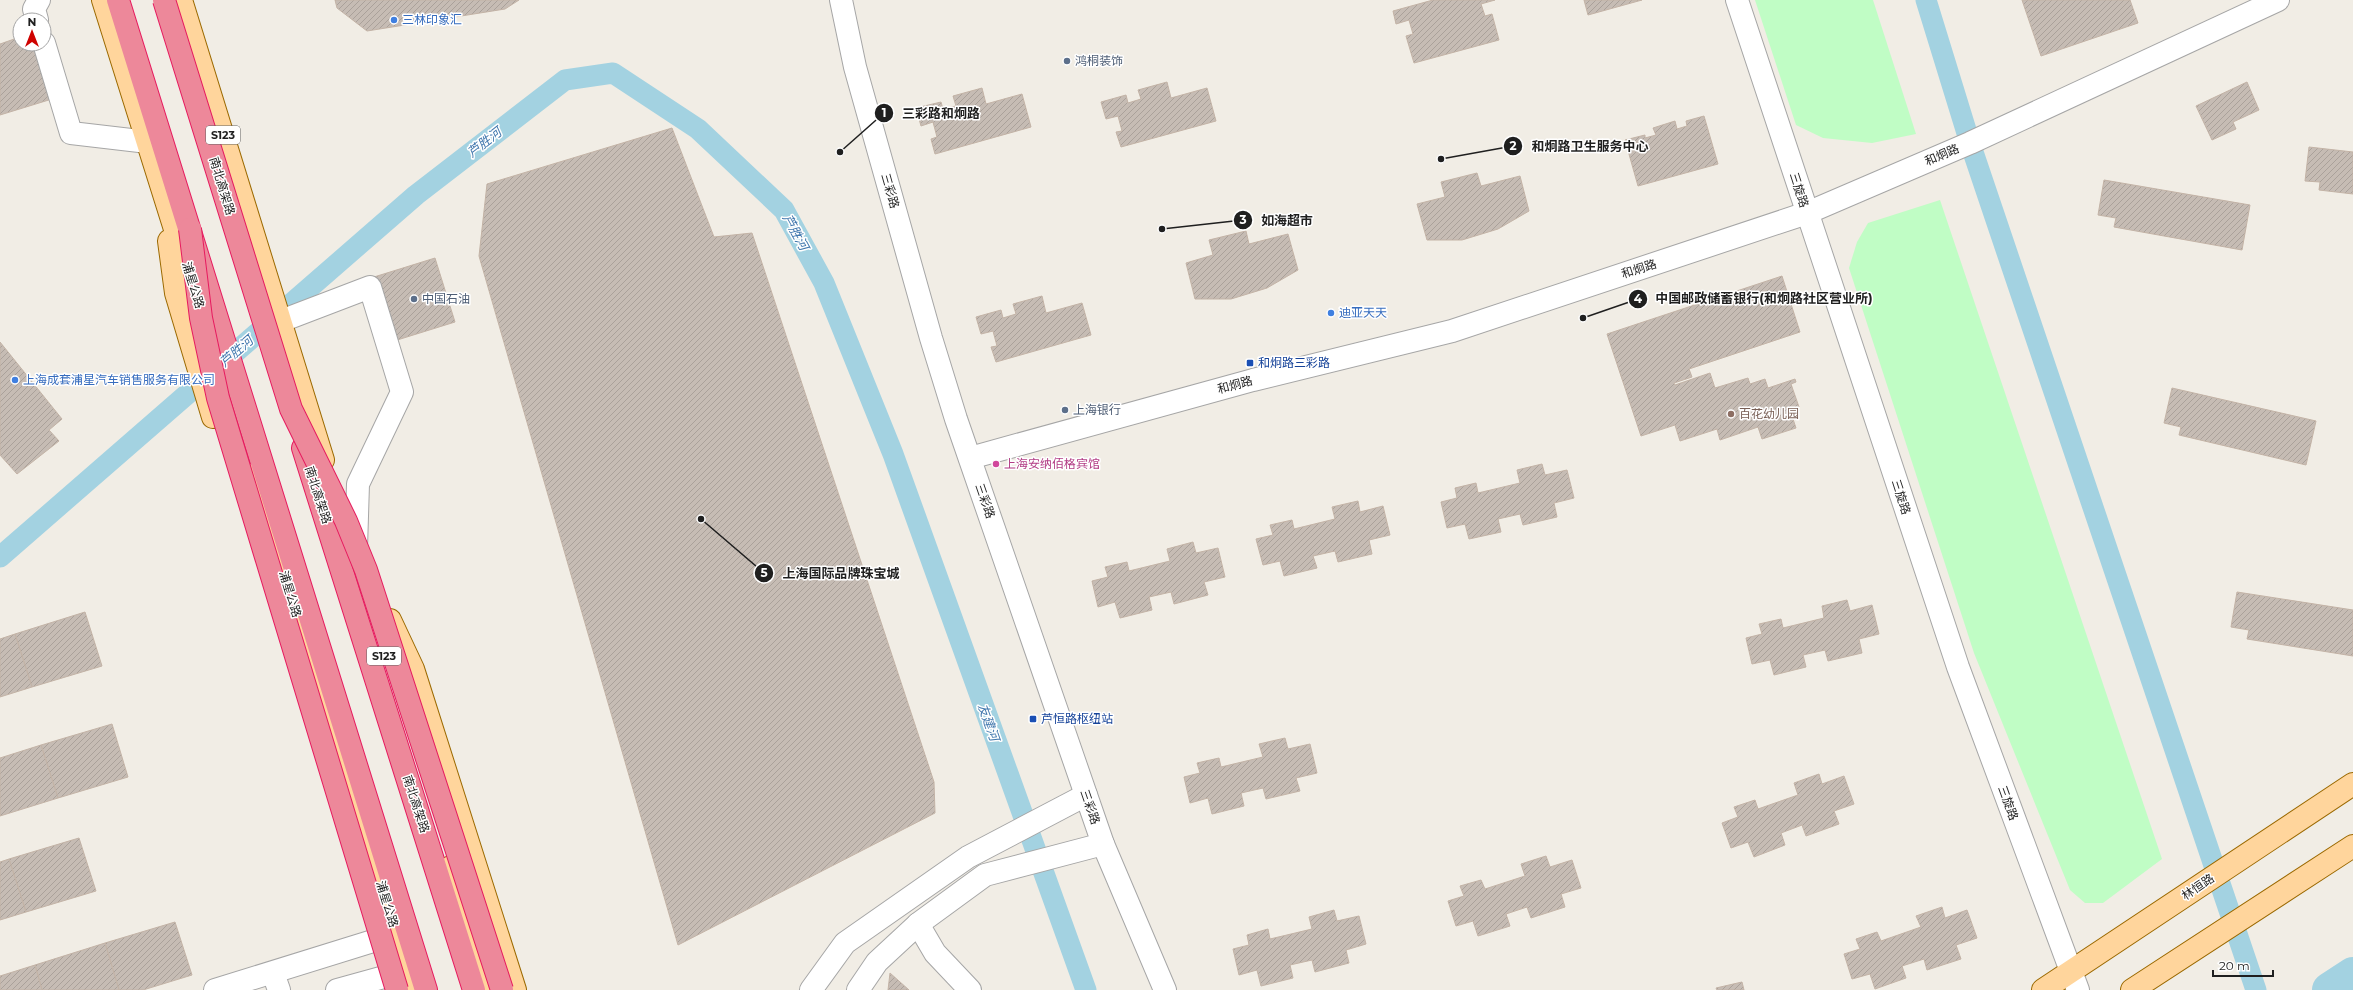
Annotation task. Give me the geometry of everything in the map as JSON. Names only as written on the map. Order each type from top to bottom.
[{"type":"highway","points":[[118,0],[426,990]]},
{"type":"highway","name":"南北高架路","points":[[164,0],[474,990]]},
{"type":"highway","points":[[190,230],[201,318],[218,398],[389,986]]},
{"type":"highway","points":[[291,409],[346,521],[366,570],[502,990]]},
{"type":"main road","name":"浦星公路","points":[[104,0],[166,199],[176,293],[196,329],[233,412],[412,990]]},
{"type":"main road","name":"S123","points":[[181,0],[356,565],[490,990]]},
{"type":"main road","name":"浦星公路","points":[[196,329],[216,426],[373,942],[389,986]]},
{"type":"main road","points":[[356,565],[386,613],[413,669],[515,990]]},
{"type":"main road","name":"林恒路","points":[[2043,990],[2074,981],[2148,921],[2353,784]]},
{"type":"main road","points":[[2132,990],[2353,846]]},
{"type":"street","points":[[35,12],[34,9],[39,0]]},
{"type":"street","name":"三彩路","points":[[841,0],[855,67],[929,330],[970,458],[1103,844],[1165,990]]},
{"type":"street","name":"三旋路","points":[[1737,0],[1958,667],[2074,981]]},
{"type":"street","name":"和炯路","points":[[970,458],[1253,380],[1452,331],[1807,213],[1970,143],[2278,0]]},
{"type":"street","points":[[47,52],[71,133],[148,142]]},
{"type":"street","points":[[280,321],[370,287],[402,392],[358,484],[356,565]]},
{"type":"street","points":[[811,990],[845,943],[968,857],[1086,795]]},
{"type":"street","points":[[858,990],[877,962],[918,924],[985,875],[1103,844]]},
{"type":"street","points":[[918,924],[934,952],[970,990]]},
{"type":"street","points":[[215,990],[276,981],[373,942]]},
{"type":"street","points":[[336,990],[389,986]]},
{"type":"green space","points":[[1755,0],[1873,0],[1916,134],[1872,143],[1823,138],[1796,125]]},
{"type":"green space","points":[[1940,200],[2162,859],[2103,903],[2085,903],[2070,890],[1974,653],[1849,268],[1857,242],[1868,223]]},
{"type":"building","name":"三林印象汇","points":[[335,0],[519,0],[505,9],[367,31],[337,8]]},
{"type":"building","points":[[1433,0],[1495,0],[1481,4],[1485,16],[1492,14],[1499,40],[1414,63],[1406,36],[1413,34],[1409,20],[1396,24],[1393,11]]},
{"type":"building","points":[[1584,0],[1642,0],[1588,15]]},
{"type":"building","points":[[2022,0],[2130,0],[2138,23],[2041,56]]},
{"type":"building","points":[[12,40],[12,52],[40,52],[52,99],[0,115],[0,44]]},
{"type":"building","points":[[1167,82],[1171,98],[1207,88],[1216,121],[1121,147],[1116,132],[1122,131],[1118,116],[1106,119],[1101,102],[1126,95],[1128,103],[1141,99],[1138,90]]},
{"type":"building","points":[[2247,82],[2259,110],[2233,122],[2236,129],[2212,140],[2196,106]]},
{"type":"building","points":[[982,88],[986,104],[1022,94],[1031,127],[935,154],[931,139],[937,137],[933,122],[921,126],[916,108],[941,102],[943,109],[956,106],[953,96]]},
{"type":"building","points":[[1704,116],[1718,164],[1638,186],[1625,140],[1645,135],[1645,138],[1656,135],[1653,128],[1675,121],[1677,129],[1687,126],[1686,121]]},
{"type":"building","points":[[672,128],[714,237],[752,233],[934,782],[935,813],[678,945],[479,256],[487,184]]},
{"type":"building","points":[[2309,147],[2353,152],[2353,194],[2319,190],[2320,182],[2305,181]]},
{"type":"building","points":[[1477,173],[1481,186],[1520,176],[1529,211],[1498,229],[1462,240],[1427,240],[1417,204],[1445,197],[1441,182]]},
{"type":"building","points":[[2104,180],[2250,205],[2242,250],[2114,227],[2116,218],[2098,215]]},
{"type":"building","points":[[1246,231],[1249,244],[1288,234],[1298,270],[1267,288],[1231,299],[1195,299],[1186,263],[1213,255],[1209,240]]},
{"type":"building","name":"中国石油","points":[[435,258],[455,322],[394,341],[374,277]]},
{"type":"building","points":[[1782,276],[1800,332],[1689,369],[1692,377],[1674,383],[1675,385],[1710,373],[1715,388],[1748,378],[1750,384],[1765,379],[1768,388],[1795,379],[1796,382],[1791,384],[1799,407],[1790,410],[1796,428],[1762,439],[1758,427],[1720,440],[1717,429],[1680,441],[1675,425],[1641,436],[1607,334]]},
{"type":"building","points":[[1042,296],[1046,313],[1082,303],[1091,335],[996,362],[991,347],[997,346],[993,331],[981,334],[976,317],[1001,310],[1003,318],[1016,314],[1013,304]]},
{"type":"building","name":"上海成套浦星汽车销售服务有限公司","points":[[0,342],[62,419],[49,430],[59,441],[17,474],[0,455]]},
{"type":"building","points":[[2172,388],[2316,421],[2306,465],[2179,435],[2181,427],[2164,423]]},
{"type":"building","points":[[1542,464],[1545,475],[1567,470],[1574,498],[1554,503],[1557,517],[1523,525],[1520,514],[1498,519],[1501,532],[1469,539],[1465,524],[1447,528],[1441,502],[1457,498],[1455,488],[1476,483],[1478,493],[1520,483],[1517,470]]},
{"type":"building","points":[[1358,501],[1360,512],[1383,506],[1390,535],[1369,540],[1372,554],[1338,562],[1335,551],[1313,556],[1317,568],[1284,576],[1280,561],[1263,565],[1256,539],[1273,535],[1270,525],[1292,520],[1294,529],[1335,519],[1332,507]]},
{"type":"building","points":[[1193,542],[1196,553],[1218,548],[1225,577],[1204,582],[1208,595],[1174,604],[1171,592],[1149,597],[1152,610],[1120,618],[1115,602],[1098,607],[1092,581],[1108,577],[1105,567],[1127,562],[1129,571],[1170,561],[1167,549]]},
{"type":"building","points":[[2237,592],[2353,610],[2353,656],[2247,639],[2249,630],[2231,627]]},
{"type":"building","points":[[1847,600],[1850,611],[1872,605],[1879,634],[1859,639],[1862,653],[1828,661],[1825,650],[1803,655],[1806,667],[1774,675],[1770,660],[1752,664],[1746,638],[1762,634],[1759,624],[1781,619],[1783,628],[1824,618],[1822,606]]},
{"type":"building","points":[[85,612],[102,666],[32,687],[15,634]]},
{"type":"building","points":[[15,634],[32,687],[0,697],[0,639]]},
{"type":"building","points":[[112,724],[128,777],[58,798],[41,745]]},
{"type":"building","points":[[1285,738],[1288,749],[1310,744],[1317,773],[1296,778],[1300,791],[1266,799],[1263,788],[1241,793],[1244,806],[1212,814],[1208,798],[1190,803],[1184,777],[1200,773],[1197,763],[1219,758],[1221,767],[1263,757],[1259,744]]},
{"type":"building","points":[[41,745],[58,798],[0,816],[0,758]]},
{"type":"building","points":[[1819,774],[1822,784],[1844,776],[1854,804],[1834,811],[1839,824],[1806,836],[1802,825],[1781,833],[1785,845],[1754,857],[1748,842],[1731,848],[1722,823],[1738,817],[1734,807],[1755,800],[1758,809],[1798,795],[1794,783]]},
{"type":"building","points":[[79,838],[96,891],[26,912],[9,859]]},
{"type":"building","points":[[1546,856],[1550,867],[1572,860],[1581,888],[1561,894],[1565,907],[1531,918],[1527,907],[1506,914],[1510,926],[1478,936],[1473,921],[1456,926],[1448,901],[1464,896],[1460,886],[1481,880],[1485,889],[1525,876],[1521,864]]},
{"type":"building","points":[[9,859],[26,912],[0,920],[0,862]]},
{"type":"building","points":[[1942,907],[1945,918],[1967,910],[1977,938],[1956,945],[1961,959],[1927,970],[1924,959],[1902,966],[1906,978],[1875,989],[1870,974],[1852,979],[1844,954],[1860,949],[1856,939],[1877,932],[1881,941],[1921,927],[1916,916]]},
{"type":"building","points":[[1334,910],[1337,921],[1359,916],[1366,944],[1346,950],[1349,963],[1315,972],[1312,960],[1290,965],[1293,978],[1261,986],[1257,970],[1239,975],[1233,949],[1249,945],[1247,935],[1268,929],[1270,939],[1312,929],[1309,917]]},
{"type":"building","points":[[175,922],[192,975],[143,990],[119,990],[105,943]]},
{"type":"building","points":[[105,943],[119,990],[42,990],[35,965]]},
{"type":"building","points":[[35,965],[42,990],[0,990],[0,976]]},
{"type":"building","points":[[890,973],[909,990],[888,990]]},
{"type":"building","points":[[1742,982],[1744,990],[1717,990],[1716,988]]},
{"type":"waterway","points":[[1926,0],[1970,143],[2256,990]]},
{"type":"waterway","name":"芦胜河","points":[[0,557],[416,195],[565,80],[613,73],[698,129],[784,210],[824,283],[893,454],[1086,990]]},
{"type":"waterway","points":[[2330,990],[2353,975]]},
{"type":"place","name":"三林印象汇","points":[[394,20]]},
{"type":"place","name":"鸿桐装饰","points":[[1067,61]]},
{"type":"place","name":"三彩路和炯路","points":[[840,152]]},
{"type":"place","name":"和炯路卫生服务中心","points":[[1441,159]]},
{"type":"place","name":"如海超市","points":[[1162,229]]},
{"type":"place","name":"中国石油","points":[[414,299]]},
{"type":"place","name":"迪亚天天","points":[[1331,313]]},
{"type":"place","name":"中国邮政储蓄银行(和炯路社区营业所)","points":[[1583,318]]},
{"type":"place","name":"和炯路三彩路","points":[[1250,363]]},
{"type":"place","name":"上海成套浦星汽车销售服务有限公司","points":[[15,380]]},
{"type":"place","name":"上海银行","points":[[1065,410]]},
{"type":"place","name":"百花幼儿园","points":[[1731,414]]},
{"type":"place","name":"上海安纳佰格宾馆","points":[[996,464]]},
{"type":"place","name":"上海国际品牌珠宝城","points":[[701,519]]},
{"type":"place","name":"芦恒路枢纽站","points":[[1033,719]]},
{"type":"water label","name":"友建河","points":[[989,722]]}]
